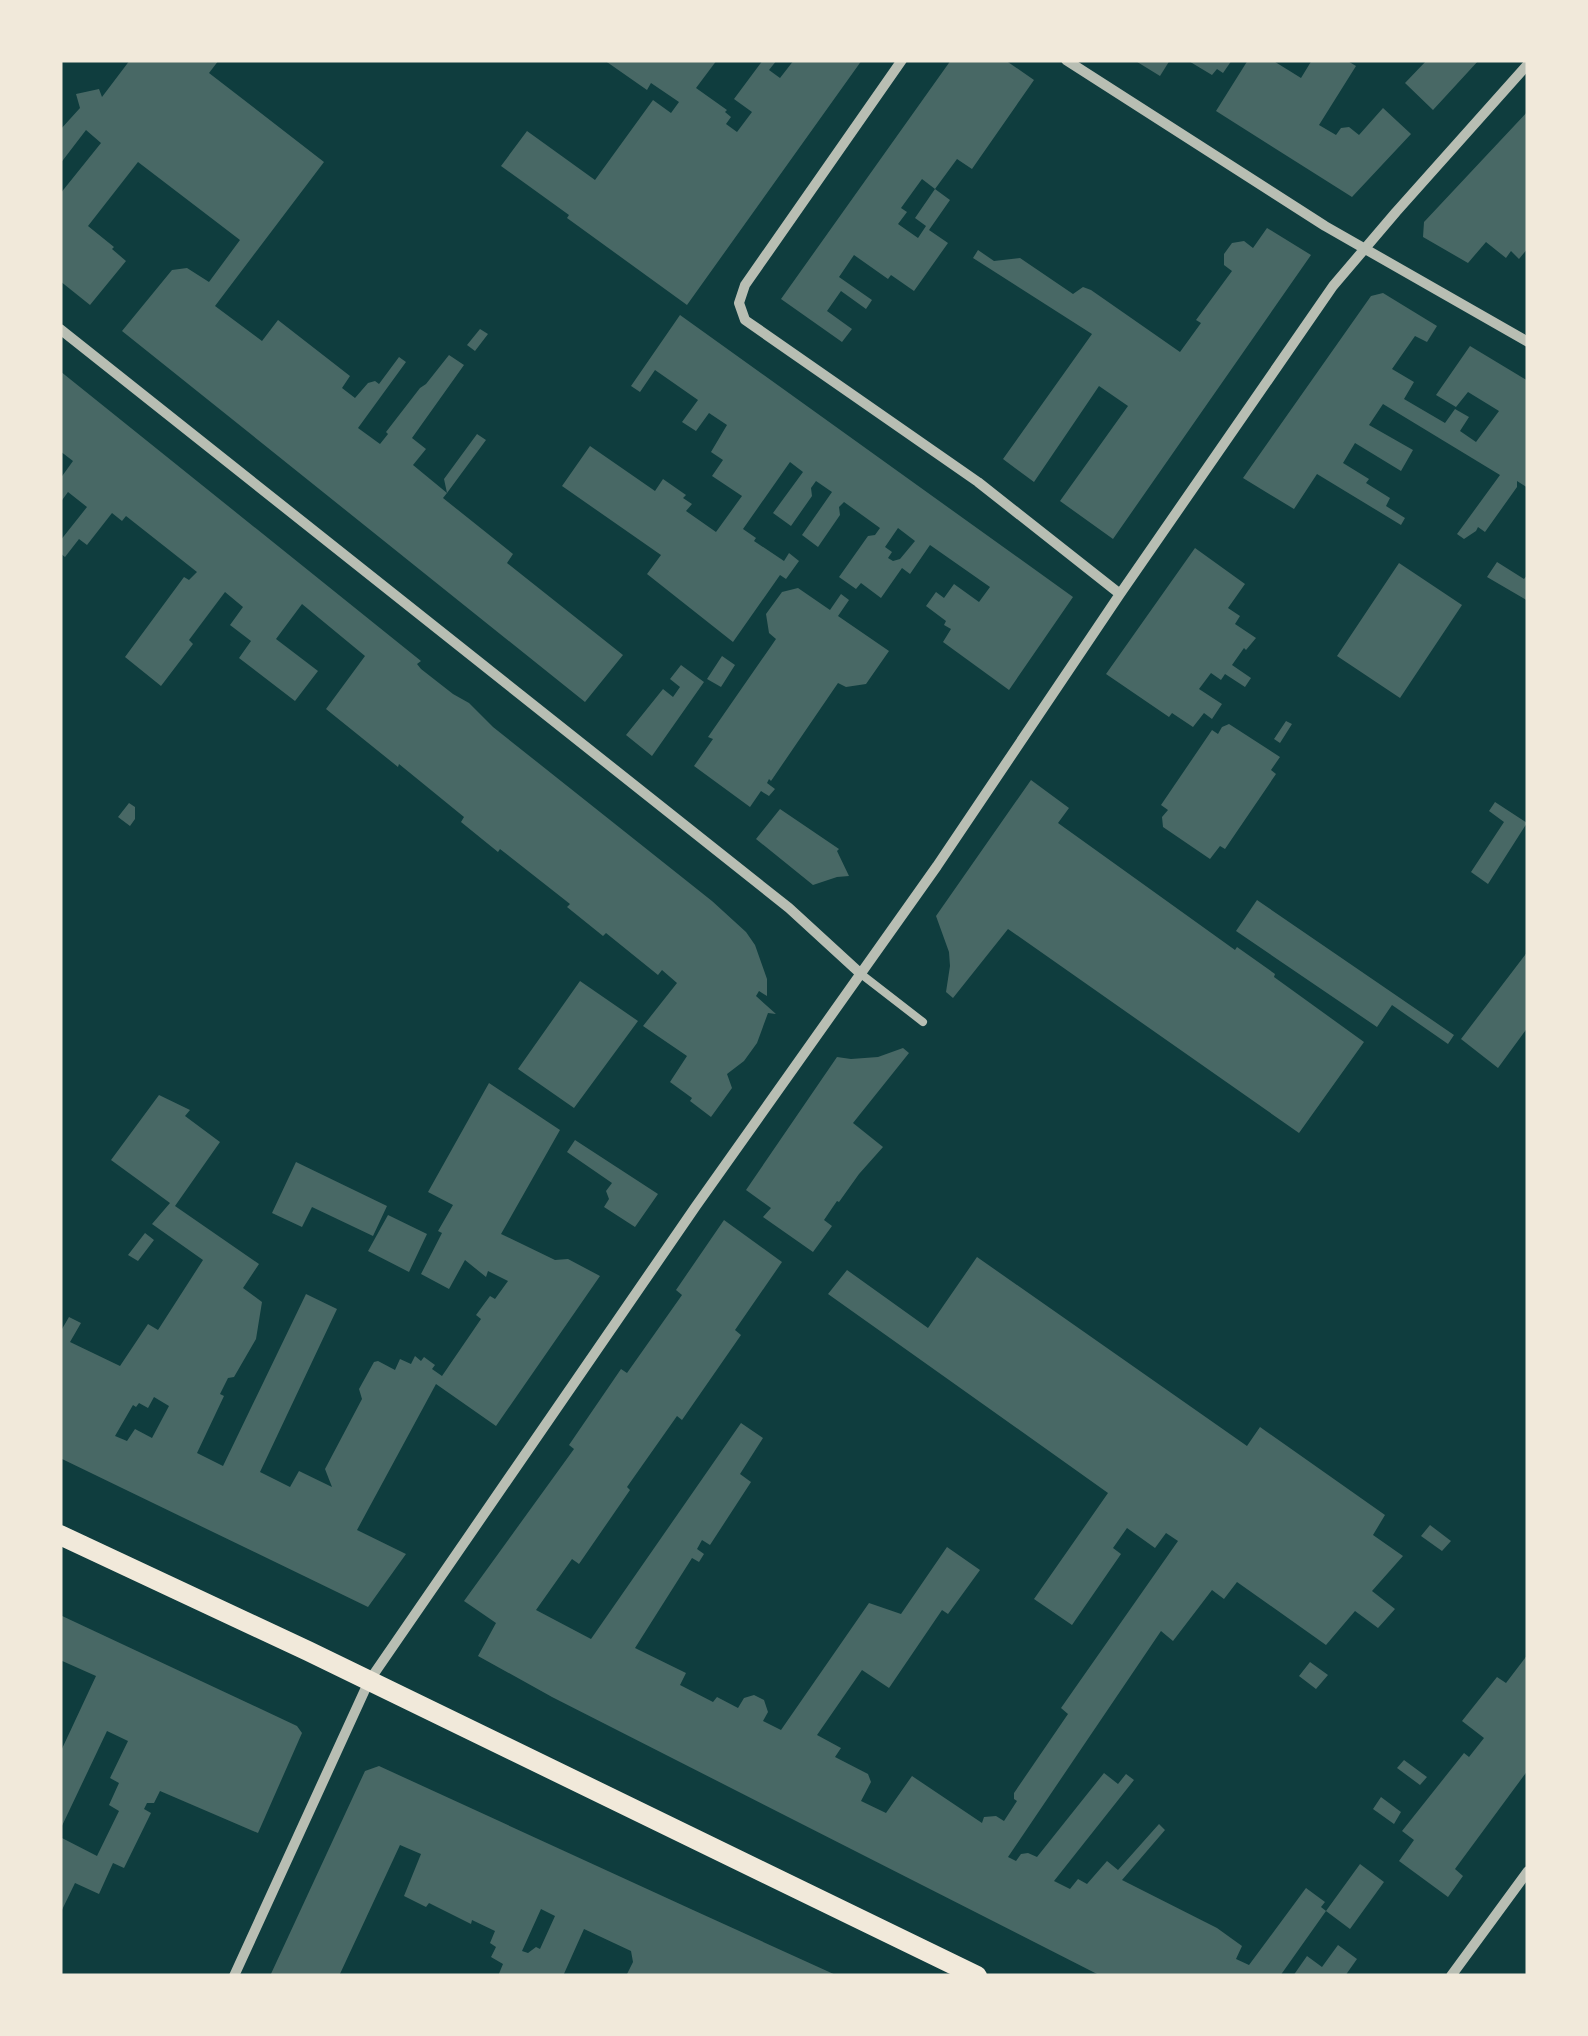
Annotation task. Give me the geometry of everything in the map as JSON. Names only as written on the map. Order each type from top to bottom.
[{"type":"main road","points":[[60,1535],[978,1976]]},
{"type":"street","points":[[902,60],[745,285],[739,303],[745,320],[978,482],[1120,594]]},
{"type":"street","points":[[1066,60],[1364,250],[1528,342]]},
{"type":"street","points":[[234,1976],[369,1681],[696,1206],[937,866],[1332,286],[1528,64]]},
{"type":"street","points":[[60,329],[789,908],[861,974]]},
{"type":"street","points":[[1451,1976],[1528,1871]]},
{"type":"lane","points":[[861,974],[923,1022]]},
{"type":"building","points":[[130,60],[219,60],[209,73],[324,162],[215,306],[262,341],[278,320],[350,376],[342,388],[355,398],[368,383],[379,384],[399,357],[406,362],[358,428],[380,444],[449,355],[464,365],[412,438],[426,449],[413,465],[447,493],[443,498],[513,554],[507,563],[623,655],[585,702],[122,331],[172,270],[187,268],[209,282],[240,240],[138,162],[88,226],[126,261],[90,305],[60,281],[60,194],[101,143],[86,130],[60,164],[60,130],[80,108],[76,94],[99,89],[102,97]]},
{"type":"building","points":[[604,60],[717,60],[696,88],[727,110],[731,117],[726,124],[737,132],[752,112],[734,99],[763,60],[777,60],[769,70],[780,78],[794,60],[862,60],[687,305],[501,166],[527,131],[595,180],[653,100],[671,113],[679,102],[651,83],[647,90]]},
{"type":"building","points":[[951,60],[1005,60],[1034,80],[972,169],[957,159],[935,189],[950,200],[929,230],[948,243],[914,291],[891,275],[888,279],[854,255],[839,277],[872,300],[866,309],[841,291],[827,311],[852,329],[842,342],[781,299]],"holes":[[[922,179],[935,189],[915,218],[926,226],[918,238],[898,224],[907,212],[901,208]]]},
{"type":"building","points":[[1134,60],[1170,60],[1160,76]]},
{"type":"building","points":[[1187,60],[1232,60],[1223,73],[1217,69],[1212,75]]},
{"type":"building","points":[[1248,60],[1272,60],[1301,78],[1312,60],[1346,60],[1356,66],[1319,125],[1336,135],[1341,128],[1349,127],[1359,135],[1383,108],[1411,134],[1352,197],[1216,111]]},
{"type":"building","points":[[1427,60],[1479,60],[1433,110],[1405,83]]},
{"type":"building","points":[[1528,111],[1528,248],[1519,259],[1511,251],[1506,258],[1486,242],[1468,263],[1423,237],[1424,222]]},
{"type":"building","points":[[1267,228],[1311,255],[1113,539],[1060,501],[1128,406],[1099,386],[1034,482],[1003,459],[1092,334],[973,258],[978,250],[994,261],[1020,258],[1073,294],[1083,287],[1091,290],[1180,352],[1201,323],[1196,320],[1232,271],[1224,265],[1224,254],[1232,243],[1244,241],[1253,248]]},
{"type":"building","points":[[1383,293],[1437,326],[1427,342],[1415,336],[1392,369],[1414,382],[1404,399],[1445,423],[1455,409],[1469,417],[1460,431],[1476,442],[1499,411],[1468,392],[1456,407],[1436,395],[1470,346],[1528,381],[1528,488],[1517,481],[1517,487],[1485,532],[1478,527],[1464,539],[1457,534],[1500,475],[1383,404],[1369,425],[1413,450],[1401,471],[1355,443],[1343,463],[1390,498],[1386,506],[1405,518],[1401,525],[1317,474],[1294,509],[1243,478],[1371,296]]},
{"type":"building","points":[[680,315],[1073,597],[1009,690],[943,642],[951,629],[926,606],[936,592],[944,598],[954,584],[979,602],[990,587],[930,545],[910,574],[902,568],[881,598],[861,583],[856,589],[839,577],[868,536],[875,535],[880,528],[844,502],[839,507],[840,515],[818,547],[802,535],[832,492],[816,481],[811,488],[812,496],[791,526],[773,513],[803,472],[790,462],[743,529],[784,561],[789,553],[799,561],[786,579],[780,575],[733,642],[647,574],[661,555],[562,486],[590,446],[655,491],[663,479],[686,495],[683,498],[692,504],[686,511],[716,532],[742,496],[712,476],[723,460],[711,452],[727,425],[709,413],[696,431],[682,422],[698,400],[655,370],[640,392],[631,386]],"holes":[[[898,528],[915,541],[900,559],[888,558],[892,552],[885,547]]]},
{"type":"building","points":[[480,329],[488,334],[475,351],[467,345]]},
{"type":"building","points":[[60,371],[421,661],[417,664],[421,669],[469,703],[493,727],[746,932],[767,979],[767,996],[759,991],[756,996],[776,1014],[768,1013],[757,1043],[744,1061],[727,1074],[732,1088],[711,1117],[670,1082],[687,1056],[643,1026],[677,983],[662,970],[658,975],[606,933],[603,936],[567,907],[570,904],[461,822],[464,817],[326,709],[365,656],[302,604],[276,639],[318,671],[295,701],[239,658],[251,641],[230,625],[243,607],[225,592],[161,686],[125,657],[184,577],[189,580],[197,572],[126,516],[122,521],[112,513],[87,545],[79,539],[65,557],[60,553],[60,541],[87,507],[68,492],[60,503],[60,479],[73,461],[60,451]]},
{"type":"building","points":[[477,434],[486,440],[447,493],[444,479]]},
{"type":"building","points":[[1195,548],[1245,584],[1228,608],[1240,616],[1235,624],[1256,638],[1232,665],[1251,678],[1245,687],[1225,674],[1221,680],[1211,673],[1199,689],[1222,704],[1212,719],[1204,713],[1193,727],[1172,713],[1169,717],[1106,674]]},
{"type":"building","points":[[1497,562],[1524,579],[1528,574],[1528,601],[1487,577]]},
{"type":"building","points":[[1399,563],[1462,605],[1400,698],[1337,656]]},
{"type":"building","points":[[798,588],[830,610],[841,594],[849,600],[838,616],[889,651],[866,684],[846,687],[838,683],[769,779],[767,783],[775,789],[769,796],[761,791],[750,807],[694,766],[713,739],[708,737],[776,639],[769,633],[766,614],[782,592]]},
{"type":"building","points":[[722,656],[735,665],[721,687],[707,679]]},
{"type":"building","points":[[681,665],[704,682],[652,756],[626,735],[663,689],[673,697],[680,687],[670,679]]},
{"type":"building","points":[[1286,721],[1292,724],[1280,743],[1274,739]]},
{"type":"building","points":[[1229,724],[1280,757],[1271,770],[1276,774],[1225,849],[1220,846],[1210,859],[1163,827],[1162,817],[1168,810],[1161,805],[1212,730],[1218,734]]},
{"type":"building","points":[[1031,780],[1069,808],[1058,823],[1235,950],[1237,947],[1275,974],[1364,1042],[1299,1133],[1008,929],[953,998],[946,992],[949,952],[936,916]]},
{"type":"building","points":[[1495,802],[1527,823],[1488,884],[1471,872],[1504,822],[1489,811]]},
{"type":"building","points":[[129,803],[135,807],[135,819],[130,826],[118,817]]},
{"type":"building","points":[[780,809],[839,849],[849,876],[813,885],[756,839]]},
{"type":"building","points":[[1257,900],[1454,1035],[1448,1044],[1392,1005],[1377,1027],[1236,931]]},
{"type":"building","points":[[1528,951],[1528,1027],[1498,1068],[1461,1039]]},
{"type":"building","points":[[580,981],[638,1021],[574,1108],[518,1069]]},
{"type":"building","points":[[903,1048],[909,1053],[853,1123],[883,1147],[824,1220],[832,1226],[813,1252],[763,1217],[771,1208],[746,1190],[837,1057],[878,1057]]},
{"type":"building","points":[[489,1083],[560,1130],[501,1234],[555,1260],[568,1259],[600,1276],[496,1426],[436,1384],[357,1530],[406,1554],[368,1607],[60,1458],[60,1328],[69,1317],[81,1323],[70,1342],[120,1366],[148,1324],[158,1330],[203,1260],[152,1224],[170,1203],[111,1160],[159,1095],[190,1110],[185,1116],[220,1142],[175,1206],[259,1264],[243,1288],[262,1302],[256,1339],[234,1377],[228,1378],[220,1394],[224,1396],[197,1453],[223,1466],[306,1294],[337,1309],[260,1472],[290,1487],[299,1471],[332,1487],[325,1469],[362,1399],[359,1389],[374,1362],[395,1370],[400,1359],[411,1364],[415,1356],[421,1361],[424,1357],[442,1376],[481,1319],[476,1315],[508,1281],[488,1271],[486,1277],[465,1260],[449,1289],[421,1274],[453,1205],[428,1192]],"holes":[[[154,1397],[169,1406],[152,1438],[135,1429],[127,1441],[115,1436],[133,1405],[139,1403],[148,1408]]]},
{"type":"building","points":[[575,1140],[658,1194],[635,1227],[604,1207],[609,1199],[606,1191],[612,1183],[567,1152]]},
{"type":"building","points":[[296,1162],[387,1206],[373,1236],[312,1207],[302,1227],[272,1213]]},
{"type":"building","points":[[388,1215],[427,1234],[409,1272],[368,1251]]},
{"type":"building","points":[[724,1220],[782,1262],[735,1330],[741,1335],[682,1420],[677,1416],[579,1564],[572,1559],[536,1610],[591,1639],[741,1423],[763,1438],[740,1474],[751,1482],[710,1545],[702,1540],[697,1549],[704,1554],[699,1562],[692,1558],[635,1648],[686,1673],[680,1685],[713,1702],[717,1697],[738,1708],[744,1698],[754,1695],[764,1700],[768,1712],[763,1721],[781,1730],[869,1603],[901,1614],[947,1547],[980,1570],[948,1614],[942,1610],[889,1688],[862,1670],[817,1735],[841,1748],[835,1757],[868,1774],[871,1782],[861,1801],[886,1813],[912,1776],[982,1823],[984,1817],[996,1816],[1004,1821],[1017,1801],[1014,1793],[1068,1714],[1061,1708],[1178,1541],[1166,1533],[1155,1548],[1127,1528],[1113,1548],[1121,1554],[1072,1625],[1034,1599],[1108,1493],[828,1294],[847,1270],[928,1328],[977,1257],[1247,1446],[1260,1427],[1385,1515],[1373,1535],[1403,1556],[1372,1591],[1395,1609],[1378,1628],[1355,1611],[1326,1645],[1237,1582],[1224,1599],[1212,1590],[1173,1641],[1161,1631],[1008,1857],[1016,1861],[1021,1854],[1028,1853],[1037,1857],[1104,1773],[1118,1784],[1126,1774],[1134,1780],[1054,1881],[1070,1889],[1078,1879],[1087,1884],[1107,1861],[1118,1870],[1159,1824],[1165,1830],[1122,1880],[1217,1928],[1242,1946],[1236,1959],[1249,1965],[1306,1888],[1325,1902],[1321,1907],[1326,1911],[1280,1976],[1101,1976],[478,1656],[496,1623],[464,1601],[574,1449],[569,1445],[621,1369],[627,1373],[682,1295],[676,1290]]},
{"type":"building","points":[[145,1233],[154,1240],[138,1261],[128,1255]]},
{"type":"building","points":[[1430,1525],[1451,1541],[1442,1551],[1421,1536]]},
{"type":"building","points":[[60,1615],[297,1726],[302,1733],[258,1833],[160,1791],[154,1803],[147,1803],[144,1809],[151,1813],[124,1868],[113,1863],[99,1894],[75,1883],[60,1914],[60,1837],[97,1856],[119,1811],[109,1805],[119,1783],[110,1778],[128,1741],[107,1731],[60,1830],[60,1753],[96,1676],[60,1660]]},
{"type":"building","points":[[1528,1654],[1528,1770],[1455,1869],[1463,1876],[1448,1897],[1399,1861],[1414,1840],[1402,1831],[1464,1753],[1469,1757],[1484,1738],[1462,1721],[1497,1677],[1506,1683]]},
{"type":"building","points":[[1310,1662],[1328,1675],[1316,1689],[1299,1676]]},
{"type":"building","points":[[1404,1760],[1427,1777],[1420,1785],[1397,1768]]},
{"type":"building","points":[[379,1766],[838,1976],[626,1976],[633,1962],[631,1951],[584,1929],[563,1976],[498,1976],[503,1964],[491,1957],[496,1947],[490,1943],[495,1931],[404,1896],[421,1854],[400,1845],[339,1976],[270,1976],[365,1771]],"holes":[[[541,1909],[555,1916],[540,1949],[522,1951]]]},
{"type":"building","points":[[1381,1797],[1401,1812],[1394,1824],[1373,1809]]},
{"type":"building","points":[[1360,1864],[1384,1882],[1350,1929],[1326,1911]]},
{"type":"building","points":[[1338,1945],[1357,1959],[1345,1976],[1293,1976],[1307,1956],[1322,1967]]}]
